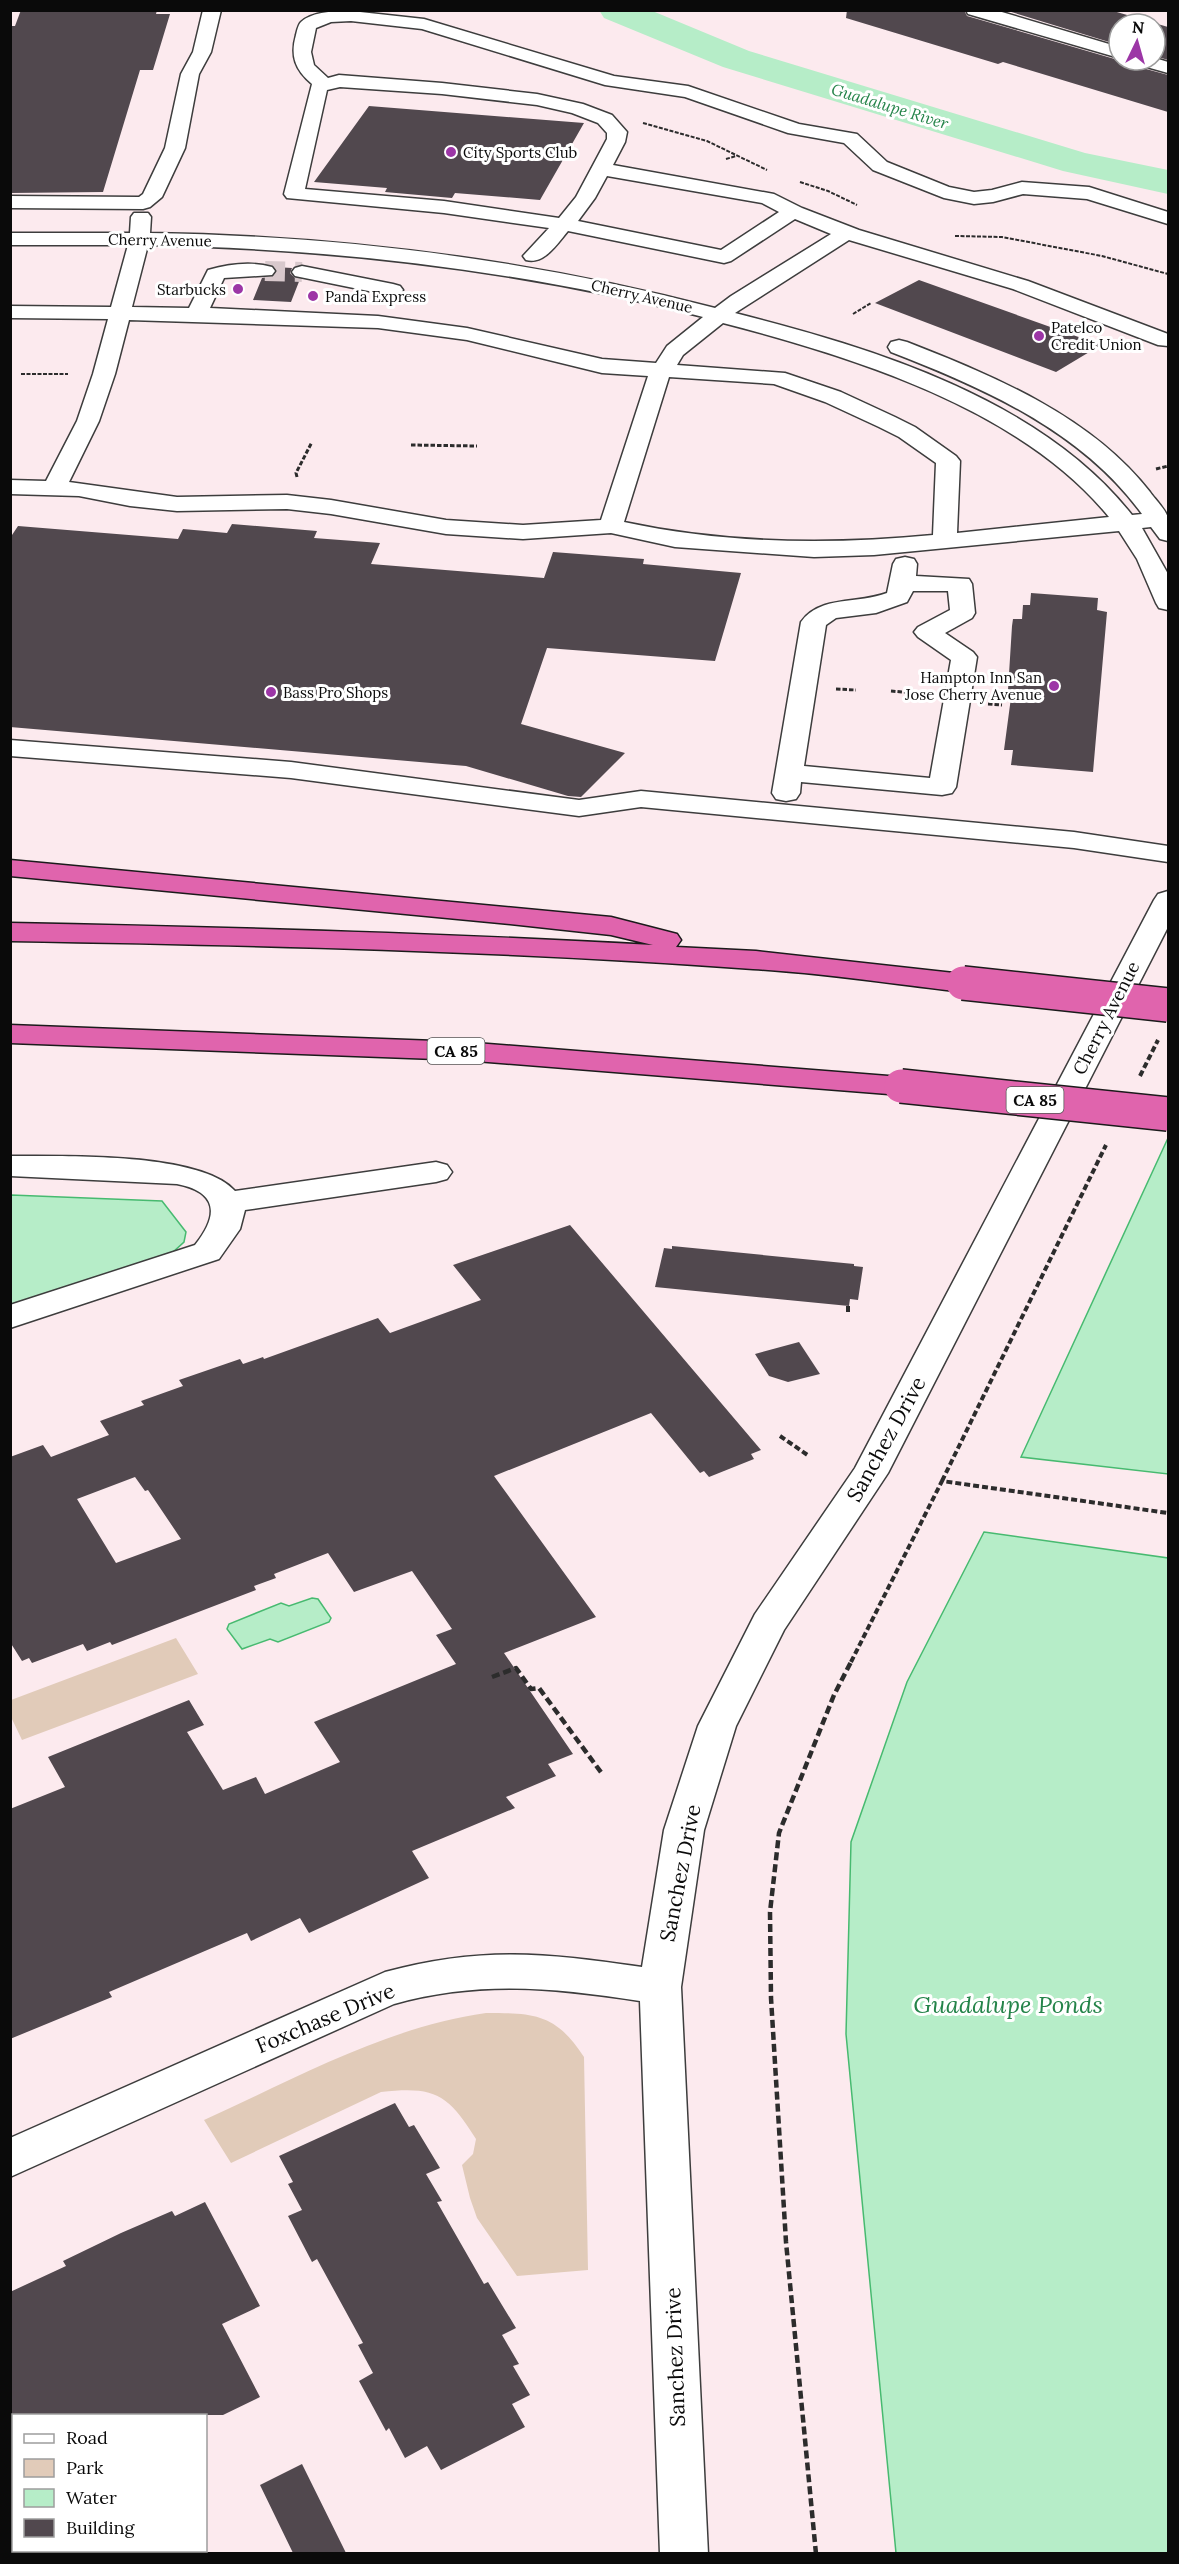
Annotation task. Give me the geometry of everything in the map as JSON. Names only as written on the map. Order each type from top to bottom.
[{"type":"highway","points":[[10,868],[181,886],[443,908],[611,927],[756,960]]},
{"type":"highway","points":[[10,932],[195,935],[465,945],[756,960],[1168,1005]]},
{"type":"highway","name":"CA 85","points":[[10,1034],[463,1052],[901,1086],[1168,1114]]},
{"type":"street","points":[[10,202],[143,203],[152,197],[167,162],[176,148],[190,74],[202,52],[212,10]]},
{"type":"street","points":[[974,10],[1107,49]]},
{"type":"street","points":[[325,85],[306,70],[300,56],[308,25],[315,20],[351,16],[424,24],[612,81],[688,92],[795,129],[850,138],[880,166],[944,192],[974,198],[993,196],[1022,188],[1089,193],[1168,218]]},
{"type":"street","points":[[533,256],[562,225],[584,199],[615,142],[617,131],[612,123],[603,116],[584,110],[510,94],[339,81],[319,87],[294,194],[454,208],[562,225],[723,257],[792,212]]},
{"type":"street","points":[[601,169],[767,198],[792,212],[845,234],[1001,278],[1166,340]]},
{"type":"street","points":[[54,488],[88,421],[104,374],[140,231],[143,203]]},
{"type":"street","name":"Cherry Avenue","points":[[10,224],[140,231],[415,256],[580,282],[815,340],[890,366],[948,391],[1054,451],[1087,478],[1128,523],[1161,579],[1168,603]]},
{"type":"street","name":"Cherry Avenue","points":[[10,239],[230,225],[353,233],[533,256],[590,266],[738,300],[830,326]]},
{"type":"street","points":[[611,526],[661,371],[675,351],[738,300],[845,234]]},
{"type":"street","points":[[197,314],[215,274],[231,270],[265,271]]},
{"type":"street","points":[[302,272],[331,274],[363,285],[393,290]]},
{"type":"street","points":[[10,312],[197,314],[378,322],[467,334],[602,366],[777,378],[832,397],[907,432],[948,461],[945,541]]},
{"type":"street","points":[[876,339],[943,364],[1033,408],[1088,445],[1129,481],[1163,527]]},
{"type":"street","points":[[10,487],[79,489],[130,499],[177,504],[287,502],[331,507],[446,527],[523,532],[611,526],[675,540],[772,548],[853,549],[1128,523],[1163,527]]},
{"type":"street","points":[[783,812],[814,622],[829,612],[876,606],[898,597],[903,583],[907,544]]},
{"type":"street","points":[[789,773],[942,787],[964,657],[927,632],[963,613],[960,584],[903,583]]},
{"type":"street","points":[[10,748],[291,770],[579,808],[641,799],[1074,840],[1168,854]]},
{"type":"street","name":"Cherry Avenue","points":[[1011,1201],[1168,900]]},
{"type":"street","points":[[10,1166],[55,1166],[171,1173],[202,1181],[227,1202],[228,1212],[224,1230],[207,1252],[10,1317]]},
{"type":"street","points":[[227,1202],[436,1172]]},
{"type":"street","name":"Sanchez Drive","points":[[684,2553],[660,1987],[684,1830],[717,1726],[768,1624],[870,1473],[1011,1201]]},
{"type":"street","name":"Foxchase Drive","points":[[10,2158],[385,1989],[423,1978],[461,1973],[527,1971],[660,1987]]},
{"type":"path","points":[[642,123],[685,133],[772,172]]},
{"type":"path","points":[[726,159],[736,156]]},
{"type":"path","points":[[791,179],[828,191],[862,208]]},
{"type":"path","points":[[948,235],[1002,237],[1102,256],[1168,274]]},
{"type":"path","points":[[853,314],[871,303]]},
{"type":"path","points":[[21,374],[68,374]]},
{"type":"path","points":[[298,480],[296,473],[312,442]]},
{"type":"path","points":[[411,445],[477,446]]},
{"type":"path","points":[[1156,469],[1168,466]]},
{"type":"path","points":[[834,689],[856,690]]},
{"type":"path","points":[[891,692],[930,695]]},
{"type":"path","points":[[1137,1083],[1158,1040]]},
{"type":"path","points":[[816,2553],[786,2242],[771,1998],[770,1912],[779,1833],[826,1716],[1110,1136]]},
{"type":"path","points":[[848,1306],[848,1312]]},
{"type":"path","points":[[780,1436],[809,1456]]},
{"type":"path","points":[[942,1481],[1168,1513]]},
{"type":"path","points":[[492,1677],[516,1668],[531,1689],[539,1688],[603,1775]]},
{"type":"green space","points":[[176,1638],[198,1674],[22,1740],[11,1717],[11,1700]]},
{"type":"green space","points":[[486,2013],[518,2014],[543,2019],[564,2032],[584,2057],[588,2270],[517,2276],[477,2218],[470,2198],[462,2165],[473,2154],[476,2139],[457,2112],[438,2096],[415,2090],[381,2092],[231,2163],[204,2120],[377,2042],[449,2020]]},
{"type":"water","points":[[1168,1138],[1168,1474],[1021,1457]]},
{"type":"water","points":[[11,1195],[162,1201],[186,1232],[184,1242],[173,1252],[11,1306]]},
{"type":"water","name":"Guadalupe Ponds","points":[[984,1532],[1168,1558],[1168,2553],[896,2553],[846,2034],[851,1842],[907,1682]]},
{"type":"water","points":[[312,1598],[318,1599],[331,1618],[329,1622],[278,1642],[270,1639],[242,1649],[227,1629],[229,1624],[281,1603],[289,1606]]},
{"type":"building","points":[[21,10],[157,10],[156,14],[170,14],[153,70],[140,70],[103,192],[10,193],[10,26],[15,26]]},
{"type":"building","points":[[847,10],[964,10],[967,16],[1107,57],[1107,72],[1157,72],[1168,75],[1168,112],[1003,62],[998,64],[846,18]]},
{"type":"building","points":[[1005,10],[1110,10],[1117,12],[1107,12],[1107,41]]},
{"type":"building","points":[[1167,27],[1168,27],[1167,60]]},
{"type":"building","name":"City Sports Club","points":[[369,106],[584,123],[540,200],[455,193],[452,198],[385,192],[387,188],[314,182]]},
{"type":"building","points":[[275,267],[292,268],[290,273],[300,279],[291,302],[253,300],[262,278],[274,276],[277,271]]},
{"type":"building","points":[[919,280],[1101,345],[1056,372],[875,303]]},
{"type":"building","name":"Bass Pro Shops","points":[[232,524],[317,531],[314,538],[380,543],[371,564],[544,578],[553,552],[644,559],[643,564],[741,573],[715,661],[547,648],[521,724],[625,753],[581,797],[568,796],[466,766],[10,727],[10,538],[18,526],[178,539],[183,529],[227,533]]},
{"type":"building","name":"Hampton Inn San Jose Cherry Avenue","points":[[1031,593],[1098,598],[1097,610],[1107,612],[1093,772],[1011,765],[1013,750],[1004,750],[1012,690],[1008,690],[1013,619],[1022,619],[1023,605],[1030,605]]},
{"type":"building","points":[[570,1225],[761,1450],[751,1454],[754,1459],[709,1477],[704,1471],[700,1473],[651,1413],[494,1476],[596,1617],[504,1653],[573,1754],[548,1764],[556,1776],[506,1797],[515,1808],[412,1851],[429,1878],[309,1933],[300,1918],[251,1941],[247,1933],[109,1992],[112,1997],[10,2039],[10,1809],[65,1787],[48,1757],[189,1700],[204,1725],[187,1732],[223,1790],[256,1777],[265,1794],[340,1762],[314,1722],[456,1664],[436,1635],[452,1629],[412,1571],[354,1592],[328,1553],[274,1574],[276,1578],[254,1586],[256,1590],[112,1645],[110,1642],[87,1651],[83,1644],[32,1663],[29,1658],[22,1661],[10,1642],[10,1457],[43,1445],[51,1457],[109,1435],[100,1421],[144,1405],[141,1401],[183,1386],[179,1380],[240,1359],[243,1364],[263,1357],[264,1359],[378,1318],[390,1333],[481,1300],[453,1265]],"holes":[[[135,1477],[145,1491],[148,1490],[181,1539],[116,1563],[77,1499]]]},
{"type":"building","points":[[672,1246],[854,1264],[854,1266],[863,1267],[858,1300],[850,1299],[849,1306],[655,1287],[664,1248],[672,1249]]},
{"type":"building","points":[[799,1342],[820,1374],[788,1382],[769,1376],[755,1354]]},
{"type":"building","points":[[395,2103],[409,2127],[414,2125],[440,2168],[426,2174],[442,2201],[437,2202],[484,2284],[488,2282],[516,2328],[502,2335],[519,2364],[513,2366],[530,2395],[512,2404],[525,2427],[441,2470],[427,2446],[405,2458],[389,2428],[386,2431],[359,2381],[373,2373],[358,2345],[363,2343],[317,2259],[312,2262],[288,2216],[302,2210],[288,2184],[293,2182],[279,2156]]},
{"type":"building","points":[[205,2202],[260,2306],[222,2324],[260,2397],[223,2415],[10,2415],[10,2292],[66,2266],[63,2261],[121,2233],[172,2211],[175,2216]]},
{"type":"building","points":[[302,2464],[346,2553],[293,2553],[260,2485]]},
{"type":"waterway","name":"Guadalupe River","points":[[617,10],[736,59],[1077,163],[1168,182]]},
{"type":"tunnel","points":[[265,271],[302,272]]},
{"type":"place","name":"City Sports Club","points":[[451,152]]},
{"type":"place","name":"Starbucks","points":[[238,289]]},
{"type":"place","name":"Panda Express","points":[[313,296]]},
{"type":"place","name":"Patelco Credit Union","points":[[1039,336]]},
{"type":"place","name":"Hampton Inn San Jose Cherry Avenue","points":[[1054,686]]},
{"type":"place","name":"Bass Pro Shops","points":[[271,692]]}]
